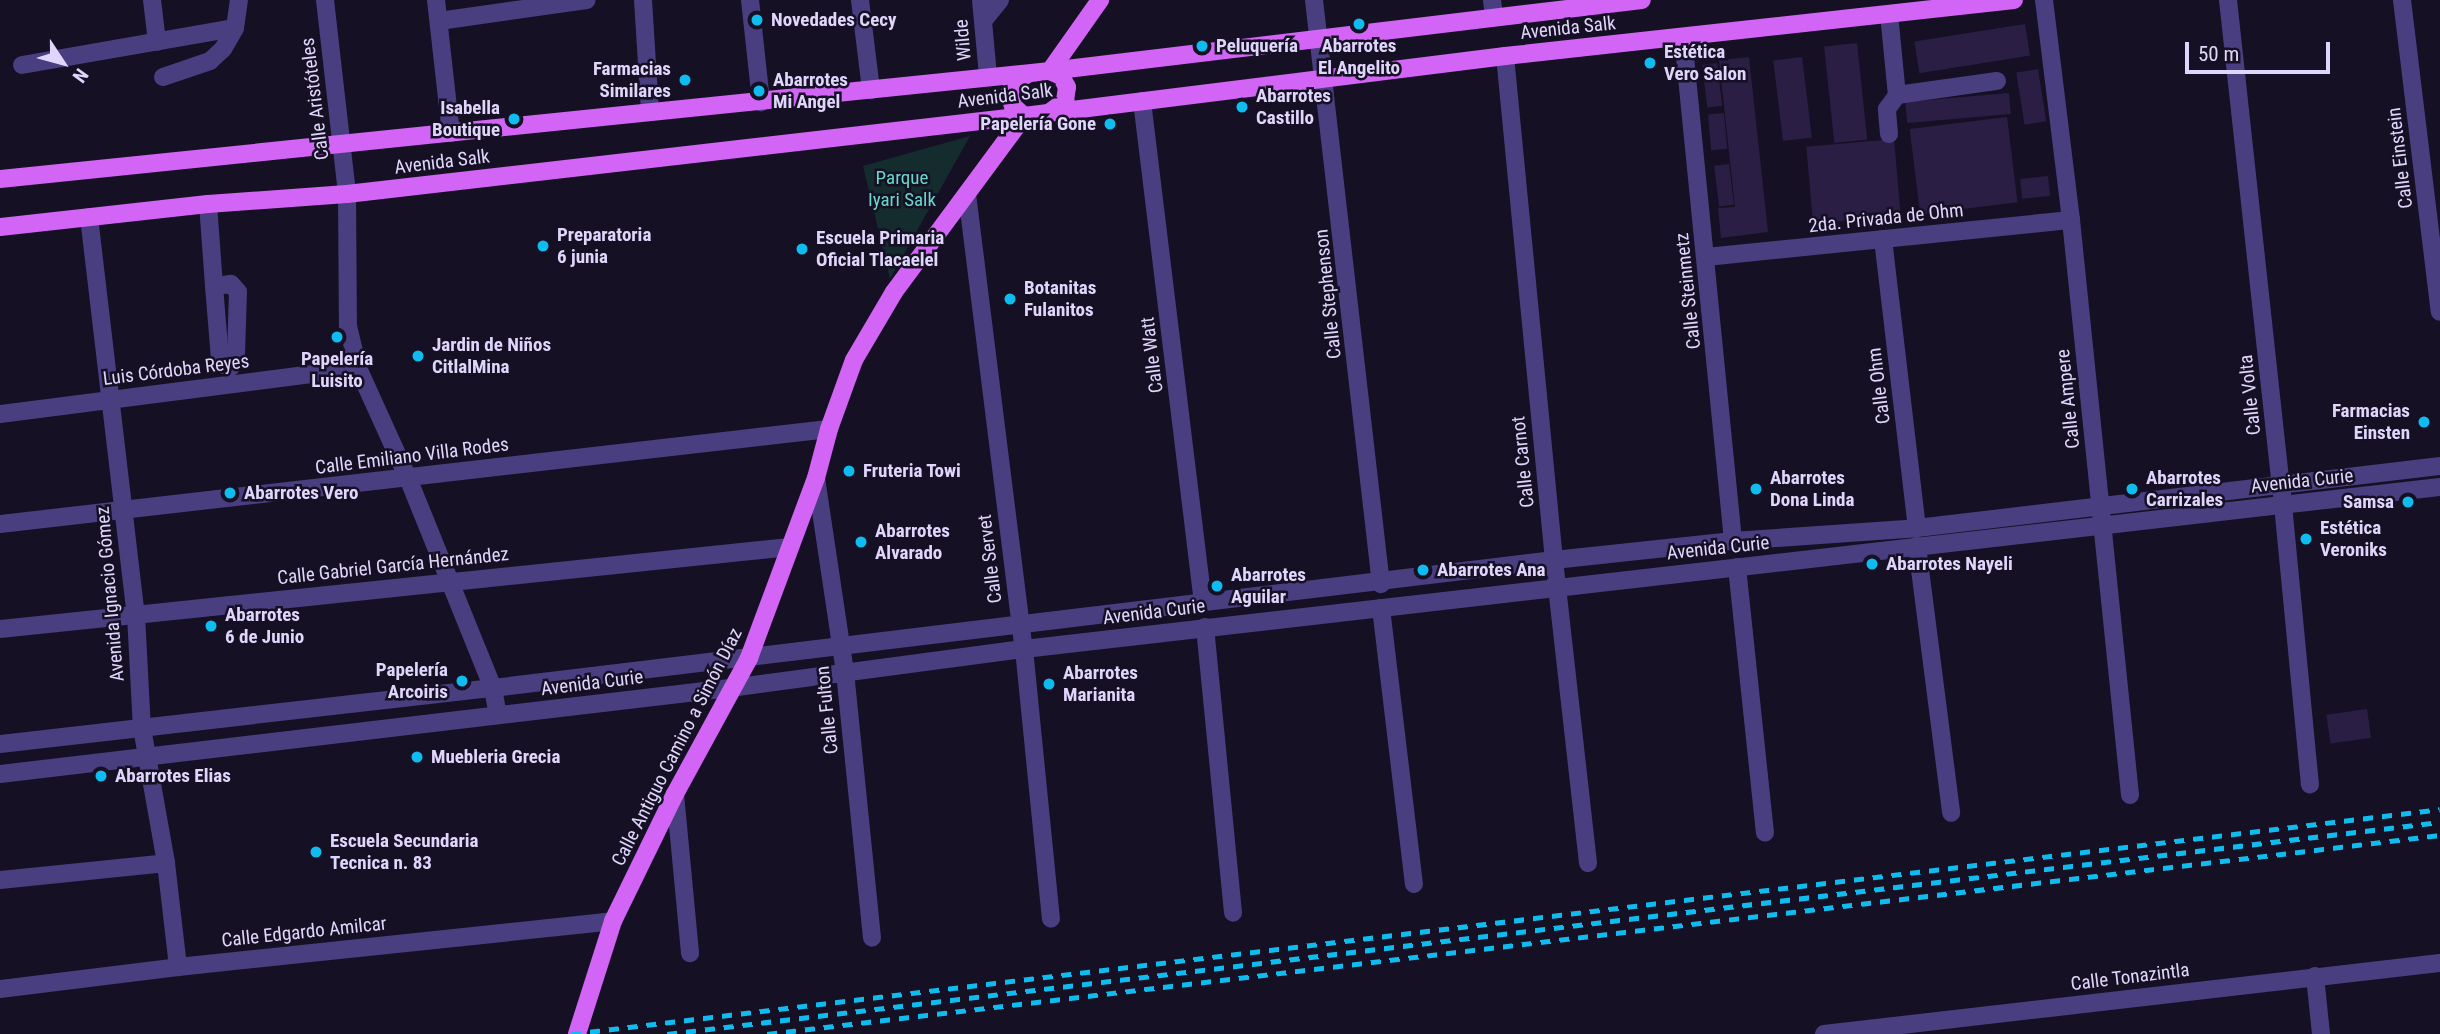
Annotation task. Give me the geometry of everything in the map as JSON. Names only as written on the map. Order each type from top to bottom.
[{"type":"main road","points":[[1024,116],[1013,106],[1009,94],[1014,82],[1041,72],[1100,0]]},
{"type":"main road","name":"Avenida Salk","points":[[0,179],[1041,72],[1319,38],[1493,9],[1642,0]]},
{"type":"main road","name":"Avenida Salk","points":[[0,227],[208,204],[347,194],[1024,116],[1505,56],[2014,0]]},
{"type":"main road","points":[[1041,72],[1065,81],[1067,94],[1061,106],[1050,112]]},
{"type":"main road","name":"Calle Antiguo Camino a Simón Díaz","points":[[577,1034],[613,921],[675,794],[748,658],[816,478],[829,429],[861,349],[894,292],[1024,116]]},
{"type":"street","points":[[152,0],[157,42]]},
{"type":"street","points":[[163,77],[210,61],[223,49],[235,28],[239,0]]},
{"type":"street","name":"Calle Aristóteles","points":[[325,0],[347,194],[348,326],[358,368],[408,478],[493,688],[498,715]]},
{"type":"street","points":[[436,0],[451,134]]},
{"type":"street","points":[[439,21],[537,3],[587,0]]},
{"type":"street","points":[[643,0],[650,112]]},
{"type":"street","points":[[750,0],[761,102]]},
{"type":"street","points":[[860,0],[871,90]]},
{"type":"street","name":"Wilde","points":[[981,0],[988,76]]},
{"type":"street","points":[[983,21],[1000,0]]},
{"type":"street","name":"Calle Stephenson","points":[[1314,0],[1381,584]]},
{"type":"street","name":"Calle Ampere","points":[[2044,0],[2071,220],[2130,795]]},
{"type":"street","name":"Calle Volta","points":[[2228,0],[2281,484],[2310,785]]},
{"type":"street","name":"Calle Einstein","points":[[2402,0],[2440,312]]},
{"type":"street","points":[[1889,14],[1897,95],[1887,109],[1889,134]]},
{"type":"street","points":[[22,65],[235,28]]},
{"type":"street","name":"Calle Steinmetz","points":[[1683,37],[1733,541]]},
{"type":"street","name":"Calle Carnot","points":[[1505,56],[1554,560],[1588,863]]},
{"type":"street","points":[[1897,95],[1997,81]]},
{"type":"street","name":"Calle Watt","points":[[1142,101],[1203,603]]},
{"type":"street","name":"Calle Servet","points":[[967,194],[1024,649],[1051,919]]},
{"type":"street","points":[[208,204],[214,286]]},
{"type":"street","name":"Avenida Ignacio Gómez","points":[[89,217],[136,615],[142,728],[166,863],[178,967]]},
{"type":"street","name":"2da. Privada de Ohm","points":[[1706,257],[2071,220]]},
{"type":"street","name":"Calle Ohm","points":[[1883,239],[1917,528]]},
{"type":"street","name":"Luis Córdoba Reyes","points":[[0,414],[358,368]]},
{"type":"street","name":"Calle Emiliano Villa Rodes","points":[[0,524],[829,429]]},
{"type":"street","name":"Avenida Curie","points":[[0,744],[842,647],[1019,623],[1381,584],[1554,560],[1733,541],[1917,528],[2440,466]]},
{"type":"street","name":"Calle Fulton","points":[[816,478],[842,647],[872,938]]},
{"type":"street","name":"Avenida Curie","points":[[0,774],[730,688],[1205,627],[2440,487]]},
{"type":"street","points":[[1917,546],[1951,813]]},
{"type":"street","name":"Calle Gabriel García Hernández","points":[[0,629],[448,580],[790,547]]},
{"type":"street","points":[[1737,567],[1765,834]]},
{"type":"street","points":[[1381,608],[1414,884]]},
{"type":"street","points":[[1205,627],[1233,913]]},
{"type":"street","points":[[675,794],[690,953]]},
{"type":"street","points":[[0,880],[166,863]]},
{"type":"street","name":"Calle Edgardo Amilcar","points":[[0,989],[178,967],[613,921]]},
{"type":"street","name":"Calle Tonazintla","points":[[1824,1034],[2440,962]]},
{"type":"street","points":[[2315,976],[2321,1034]]},
{"type":"green space","name":"Parque Iyari Salk","points":[[970,136],[890,279],[863,166]]},
{"type":"building","points":[[2025,24],[2030,56],[1919,73],[1914,42]]},
{"type":"building","points":[[1857,43],[1867,139],[1834,143],[1824,46]]},
{"type":"building","points":[[1749,57],[1768,232],[1721,238],[1718,208],[1735,207],[1719,60]]},
{"type":"building","points":[[1802,57],[1812,137],[1783,141],[1773,61]]},
{"type":"building","points":[[1717,63],[1722,106],[1707,108],[1702,65]]},
{"type":"building","points":[[2038,69],[2046,121],[2025,125],[2016,72]]},
{"type":"building","points":[[2009,93],[2011,114],[1907,123],[1905,102]]},
{"type":"building","points":[[1724,113],[1727,149],[1711,150],[1708,114]]},
{"type":"building","points":[[2007,117],[2017,202],[1920,214],[1910,129]]},
{"type":"building","points":[[1894,139],[1901,216],[1813,223],[1806,147]]},
{"type":"building","points":[[1729,164],[1734,205],[1719,207],[1714,166]]},
{"type":"building","points":[[2048,176],[2050,196],[2022,199],[2020,179]]},
{"type":"building","points":[[2367,709],[2371,738],[2330,743],[2326,715]]},
{"type":"railway","points":[[571,1034],[2440,809]]},
{"type":"railway","points":[[667,1034],[2440,822]]},
{"type":"railway","points":[[767,1034],[2440,835]]},
{"type":"place","name":"Novedades Cecy","points":[[757,20]]},
{"type":"place","name":"Abarrotes El Angelito","points":[[1359,24]]},
{"type":"place","name":"Peluquería","points":[[1202,46]]},
{"type":"place","name":"Estética Vero Salon","points":[[1650,63]]},
{"type":"place","name":"Farmacias Similares","points":[[685,80]]},
{"type":"place","name":"Abarrotes Mi Angel","points":[[759,91]]},
{"type":"place","name":"Abarrotes Castillo","points":[[1242,107]]},
{"type":"place","name":"Isabella Boutique","points":[[514,119]]},
{"type":"place","name":"Papelería Gone","points":[[1110,124]]},
{"type":"place","name":"Preparatoria 6 junia","points":[[543,246]]},
{"type":"place","name":"Escuela Primaria Oficial Tlacaelel","points":[[802,249]]},
{"type":"place","name":"Botanitas Fulanitos","points":[[1010,299]]},
{"type":"place","name":"Papelería Luisito","points":[[337,337]]},
{"type":"place","name":"Jardin de Niños CitlalMina","points":[[418,356]]},
{"type":"place","name":"Farmacias Einsten","points":[[2424,422]]},
{"type":"place","name":"Fruteria Towi","points":[[849,471]]},
{"type":"place","name":"Abarrotes Dona Linda","points":[[1756,489]]},
{"type":"place","name":"Abarrotes Carrizales","points":[[2132,489]]},
{"type":"place","name":"Abarrotes Vero","points":[[230,493]]},
{"type":"place","name":"Samsa","points":[[2408,502]]},
{"type":"place","name":"Estética Veroniks","points":[[2306,539]]},
{"type":"place","name":"Abarrotes Alvarado","points":[[861,542]]},
{"type":"place","name":"Abarrotes Nayeli","points":[[1872,564]]},
{"type":"place","name":"Abarrotes Ana","points":[[1423,570]]},
{"type":"place","name":"Abarrotes Aguilar","points":[[1217,586]]},
{"type":"place","name":"Abarrotes 6 de Junio","points":[[211,626]]},
{"type":"place","name":"Papelería Arcoiris","points":[[462,681]]},
{"type":"place","name":"Abarrotes Marianita","points":[[1049,684]]},
{"type":"place","name":"Muebleria Grecia","points":[[417,757]]},
{"type":"place","name":"Abarrotes Elias","points":[[101,776]]},
{"type":"place","name":"Escuela Secundaria Tecnica n. 83","points":[[316,852]]}]
